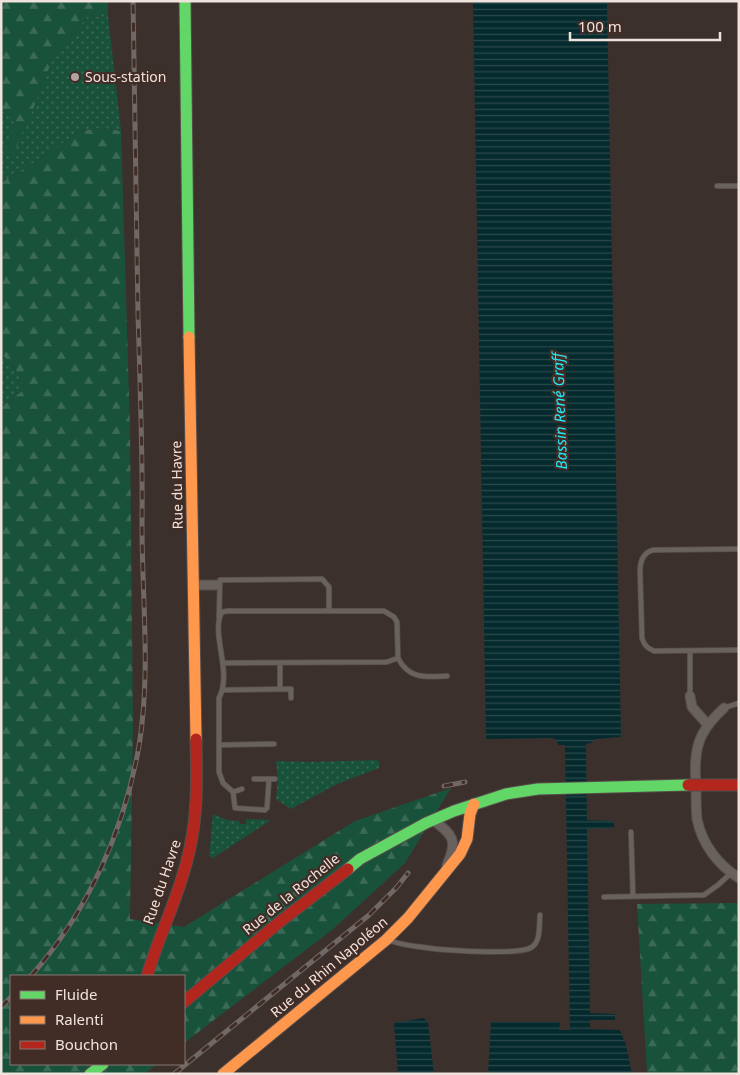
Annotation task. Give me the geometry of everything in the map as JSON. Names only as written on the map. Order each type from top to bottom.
[{"type":"main road","name":"Rue du Havre","points":[[148,975],[158,941],[183,876],[196,819],[197,800],[185,1]]},
{"type":"main road","points":[[429,822],[474,804],[519,791],[592,787],[739,785]]},
{"type":"main road","name":"Rue du Rhin Napoléon","points":[[223,1074],[386,940],[408,918],[460,854],[467,839],[470,814],[474,804]]},
{"type":"main road","name":"Rue de la Rochelle","points":[[185,1001],[347,868],[379,848],[429,822]]},
{"type":"main road","name":"Rue du Havre","points":[[152,962],[154,975]]},
{"type":"main road","points":[[90,1074],[102,1065]]},
{"type":"street","points":[[194,585],[218,585]]},
{"type":"street","points":[[690,696],[692,707],[708,725]]},
{"type":"street","points":[[724,708],[708,725],[702,736],[696,756],[697,819],[707,846],[718,861],[735,875]]},
{"type":"street","name":"Rue du Rhin Napoléon","points":[[429,822],[446,830],[452,838],[453,846],[444,873]]},
{"type":"lane","points":[[717,186],[739,186]]},
{"type":"lane","points":[[739,549],[653,550],[648,552],[641,561],[642,638],[648,648],[654,651],[739,650]]},
{"type":"lane","points":[[269,779],[267,808],[264,810],[236,808],[233,792],[223,782],[219,772],[219,698],[224,690],[224,663],[220,650],[218,585],[220,580],[322,579],[329,587],[330,611]]},
{"type":"lane","points":[[219,617],[222,612],[228,610],[384,611],[389,613],[397,622],[398,658],[406,669],[419,677],[447,676]]},
{"type":"lane","points":[[690,651],[690,696]]},
{"type":"lane","points":[[224,663],[387,662],[398,658]]},
{"type":"lane","points":[[280,663],[280,689]]},
{"type":"lane","points":[[224,690],[291,689],[291,698]]},
{"type":"lane","points":[[724,708],[739,703]]},
{"type":"lane","points":[[219,745],[274,744]]},
{"type":"lane","points":[[254,779],[275,779]]},
{"type":"lane","points":[[233,792],[242,789]]},
{"type":"lane","points":[[631,832],[633,896]]},
{"type":"lane","points":[[604,897],[704,895],[735,875]]},
{"type":"lane","points":[[386,940],[422,948],[482,951],[526,950],[534,946],[538,939],[540,915]]},
{"type":"green space","points":[[1,1],[108,1],[108,16],[87,17],[52,60],[13,154],[6,152],[17,116],[1,111]]},
{"type":"green space","points":[[108,16],[121,131],[102,128],[79,131],[51,152],[1,183],[1,111],[17,116],[6,152],[33,109],[52,60],[87,17]]},
{"type":"green space","points":[[102,128],[121,131],[130,428],[133,730],[130,919],[184,927],[355,821],[451,788],[405,863],[332,930],[185,1042],[185,975],[10,975],[10,1065],[156,1065],[144,1074],[1,1074],[1,407],[25,389],[15,368],[1,353],[1,183],[51,152],[79,131]]},
{"type":"green space","points":[[1,353],[15,368],[25,389],[1,407]]},
{"type":"green space","points":[[377,760],[379,768],[337,784],[291,809],[276,799],[278,779],[276,761]]},
{"type":"green space","points":[[213,814],[227,820],[239,821],[240,824],[246,824],[246,819],[271,820],[213,858],[209,856]]},
{"type":"green space","points":[[739,903],[739,1074],[647,1074],[637,904]]},
{"type":"water","name":"Bassin René Graff","points":[[473,1],[607,1],[621,737],[596,739],[586,744],[587,820],[614,821],[614,828],[587,829],[590,1013],[615,1014],[615,1020],[590,1020],[590,1029],[620,1030],[626,1045],[632,1074],[488,1074],[491,1022],[560,1022],[559,1030],[570,1030],[565,745],[559,745],[555,739],[551,738],[486,739]]},
{"type":"water","points":[[424,1018],[428,1023],[434,1074],[398,1074],[394,1023]]},
{"type":"railway","points":[[32,975],[70,925],[101,868],[124,809],[139,746],[143,719],[145,636],[133,1]]},
{"type":"railway","points":[[444,786],[465,782]]},
{"type":"railway","points":[[174,1074],[369,915],[408,873]]},
{"type":"railway","points":[[1,1007],[10,998]]},
{"type":"traffic: fast","points":[[185,1],[189,337]]},
{"type":"traffic: fast","points":[[348,869],[360,859],[426,823],[454,811],[506,794],[538,789],[688,785]]},
{"type":"traffic: fast","points":[[90,1074],[102,1065]]},
{"type":"traffic: slow","points":[[189,337],[196,739]]},
{"type":"traffic: slow","points":[[223,1074],[386,940],[408,918],[460,854],[467,839],[470,814],[474,804]]},
{"type":"traffic: jam","points":[[147,975],[177,893],[190,849],[196,802],[196,739]]},
{"type":"traffic: jam","points":[[688,785],[705,785]]},
{"type":"traffic: jam","points":[[705,785],[739,785]]},
{"type":"traffic: jam","points":[[185,1001],[277,924],[348,869]]},
{"type":"place","name":"Sous-station","points":[[75,77]]}]
